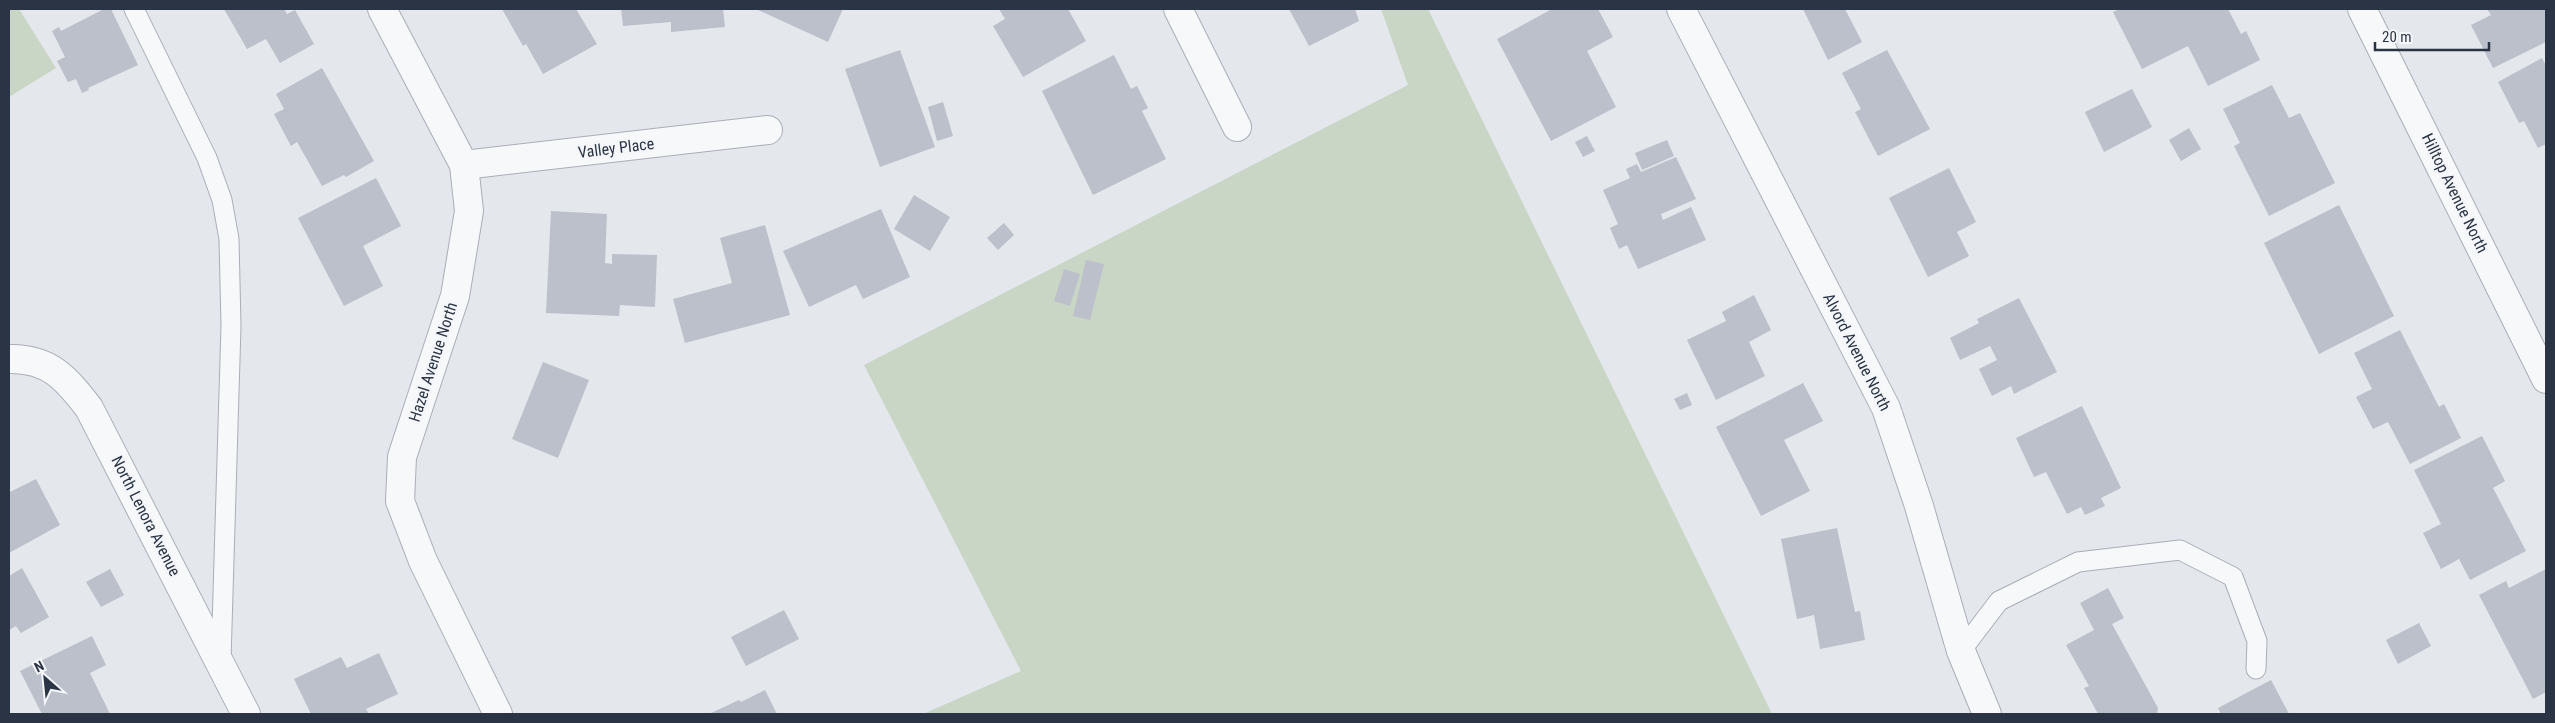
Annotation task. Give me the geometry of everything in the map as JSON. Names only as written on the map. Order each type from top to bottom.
[{"type":"street","name":"Hazel Avenue North","points":[[382,9],[464,165],[469,211],[455,296],[402,457],[400,501],[423,561],[498,714]]},
{"type":"street","points":[[1178,9],[1237,127]]},
{"type":"street","name":"Alvord Avenue North","points":[[1681,9],[1886,408],[1919,506],[1961,650],[1988,714]]},
{"type":"street","name":"Hilltop Avenue North","points":[[2362,9],[2546,379]]},
{"type":"street","name":"Valley Place","points":[[464,165],[768,130]]},
{"type":"street","name":"North Lenora Avenue","points":[[9,359],[26,359],[43,364],[55,371],[75,389],[89,408],[246,714]]},
{"type":"lane","points":[[134,9],[207,158],[222,200],[229,239],[231,326],[220,661]]},
{"type":"lane","points":[[1961,650],[1999,601],[2078,562],[2180,550],[2232,577],[2257,641],[2256,668]]},
{"type":"green space","points":[[9,9],[19,9],[56,68],[9,97]]},
{"type":"green space","points":[[1381,9],[1428,9],[1772,714],[923,714],[1021,671],[864,365],[1408,85]]},
{"type":"building","points":[[104,9],[111,9],[138,65],[88,88],[89,90],[82,93],[76,79],[68,82],[57,61],[65,57],[52,31],[59,27],[61,31]]},
{"type":"building","points":[[224,9],[284,9],[287,14],[295,10],[314,44],[280,63],[266,39],[247,49]]},
{"type":"building","points":[[502,9],[576,9],[597,44],[543,74],[526,44],[523,46]]},
{"type":"building","points":[[621,9],[723,9],[725,27],[671,32],[671,22],[623,26]]},
{"type":"building","points":[[756,9],[843,9],[828,42]]},
{"type":"building","points":[[999,9],[1068,9],[1086,41],[1023,77],[993,26],[1005,19]]},
{"type":"building","points":[[1289,9],[1355,9],[1359,21],[1309,46]]},
{"type":"building","points":[[1552,9],[1598,9],[1613,37],[1587,51],[1616,107],[1551,141],[1497,39]]},
{"type":"building","points":[[1803,9],[1845,9],[1862,42],[1828,60]]},
{"type":"building","points":[[2120,9],[2228,9],[2241,34],[2246,31],[2260,60],[2208,86],[2188,46],[2142,69],[2113,12]]},
{"type":"building","points":[[2487,9],[2546,9],[2546,42],[2493,68],[2471,25],[2491,15]]},
{"type":"building","points":[[900,50],[935,147],[880,167],[845,69]]},
{"type":"building","points":[[1887,50],[1930,129],[1878,156],[1855,112],[1861,109],[1842,73]]},
{"type":"building","points":[[1114,55],[1131,89],[1137,86],[1148,108],[1142,111],[1166,159],[1093,195],[1042,91]]},
{"type":"building","points":[[2542,58],[2546,66],[2546,144],[2538,148],[2524,121],[2519,123],[2498,82]]},
{"type":"building","points":[[322,68],[374,161],[346,177],[344,175],[322,186],[297,142],[291,146],[274,114],[284,109],[276,94]]},
{"type":"building","points":[[2272,85],[2289,118],[2300,113],[2335,183],[2269,216],[2234,146],[2240,143],[2223,109]]},
{"type":"building","points":[[2132,89],[2152,127],[2104,152],[2085,112]]},
{"type":"building","points":[[943,102],[953,136],[937,141],[928,107]]},
{"type":"building","points":[[2189,128],[2201,149],[2181,161],[2169,140]]},
{"type":"building","points":[[1587,136],[1595,151],[1583,157],[1575,142]]},
{"type":"building","points":[[1667,140],[1674,156],[1642,170],[1635,153]]},
{"type":"building","points":[[1676,157],[1696,199],[1661,214],[1663,220],[1691,207],[1706,240],[1638,269],[1627,245],[1619,249],[1610,228],[1618,224],[1603,190],[1630,178],[1626,169],[1637,164],[1641,172]]},
{"type":"building","points":[[1949,168],[1976,222],[1957,232],[1969,256],[1928,277],[1889,198]]},
{"type":"building","points":[[376,178],[401,226],[363,246],[383,286],[344,306],[298,218]]},
{"type":"building","points":[[914,195],[950,217],[930,251],[894,229]]},
{"type":"building","points":[[2339,205],[2394,316],[2319,354],[2264,243]]},
{"type":"building","points":[[881,209],[910,277],[863,299],[856,285],[809,307],[783,251]]},
{"type":"building","points":[[551,211],[607,214],[605,263],[612,264],[612,254],[657,255],[655,307],[620,305],[619,316],[546,313]]},
{"type":"building","points":[[1004,223],[1014,235],[998,250],[987,238]]},
{"type":"building","points":[[765,225],[790,315],[685,343],[673,299],[732,283],[720,238]]},
{"type":"building","points":[[1086,260],[1104,264],[1090,320],[1073,316]]},
{"type":"building","points":[[1064,269],[1080,274],[1070,306],[1054,301]]},
{"type":"building","points":[[1754,295],[1771,330],[1749,342],[1765,376],[1716,400],[1687,340],[1726,321],[1722,312]]},
{"type":"building","points":[[2019,298],[2057,372],[2014,394],[2011,386],[1992,396],[1979,369],[1997,360],[1990,346],[1960,360],[1950,338],[1979,323],[1977,319]]},
{"type":"building","points":[[2400,330],[2439,407],[2444,404],[2461,438],[2410,464],[2388,422],[2373,429],[2356,397],[2372,389],[2354,353]]},
{"type":"building","points":[[543,362],[589,380],[558,458],[512,439]]},
{"type":"building","points":[[1803,383],[1823,421],[1784,440],[1810,491],[1761,516],[1716,427]]},
{"type":"building","points":[[1687,393],[1692,405],[1680,410],[1674,399]]},
{"type":"building","points":[[2082,406],[2121,488],[2101,498],[2105,506],[2085,515],[2081,507],[2067,514],[2046,472],[2034,477],[2016,438]]},
{"type":"building","points":[[2482,436],[2505,481],[2493,488],[2526,551],[2470,580],[2459,559],[2441,569],[2423,533],[2441,524],[2414,470]]},
{"type":"building","points":[[36,479],[60,525],[9,553],[9,490],[10,492]]},
{"type":"building","points":[[1837,528],[1855,612],[1860,611],[1865,640],[1820,649],[1814,615],[1797,619],[1781,539]]},
{"type":"building","points":[[22,568],[49,617],[21,633],[16,626],[9,630],[9,576]]},
{"type":"building","points":[[110,569],[124,595],[101,607],[86,582]]},
{"type":"building","points":[[2546,569],[2546,692],[2533,699],[2479,595],[2506,581],[2509,588]]},
{"type":"building","points":[[2108,588],[2124,618],[2112,624],[2158,708],[2157,714],[2098,714],[2084,688],[2089,686],[2066,645],[2094,630],[2080,603]]},
{"type":"building","points":[[784,610],[799,639],[746,666],[731,637]]},
{"type":"building","points":[[2419,623],[2431,646],[2398,664],[2386,640]]},
{"type":"building","points":[[92,636],[106,665],[90,673],[110,714],[42,714],[20,671]]},
{"type":"building","points":[[379,653],[398,694],[366,709],[369,714],[311,714],[294,679],[341,657],[347,668]]},
{"type":"building","points":[[2271,680],[2289,714],[2221,714],[2218,708]]},
{"type":"building","points":[[765,690],[777,714],[709,714],[739,700],[741,702]]}]
